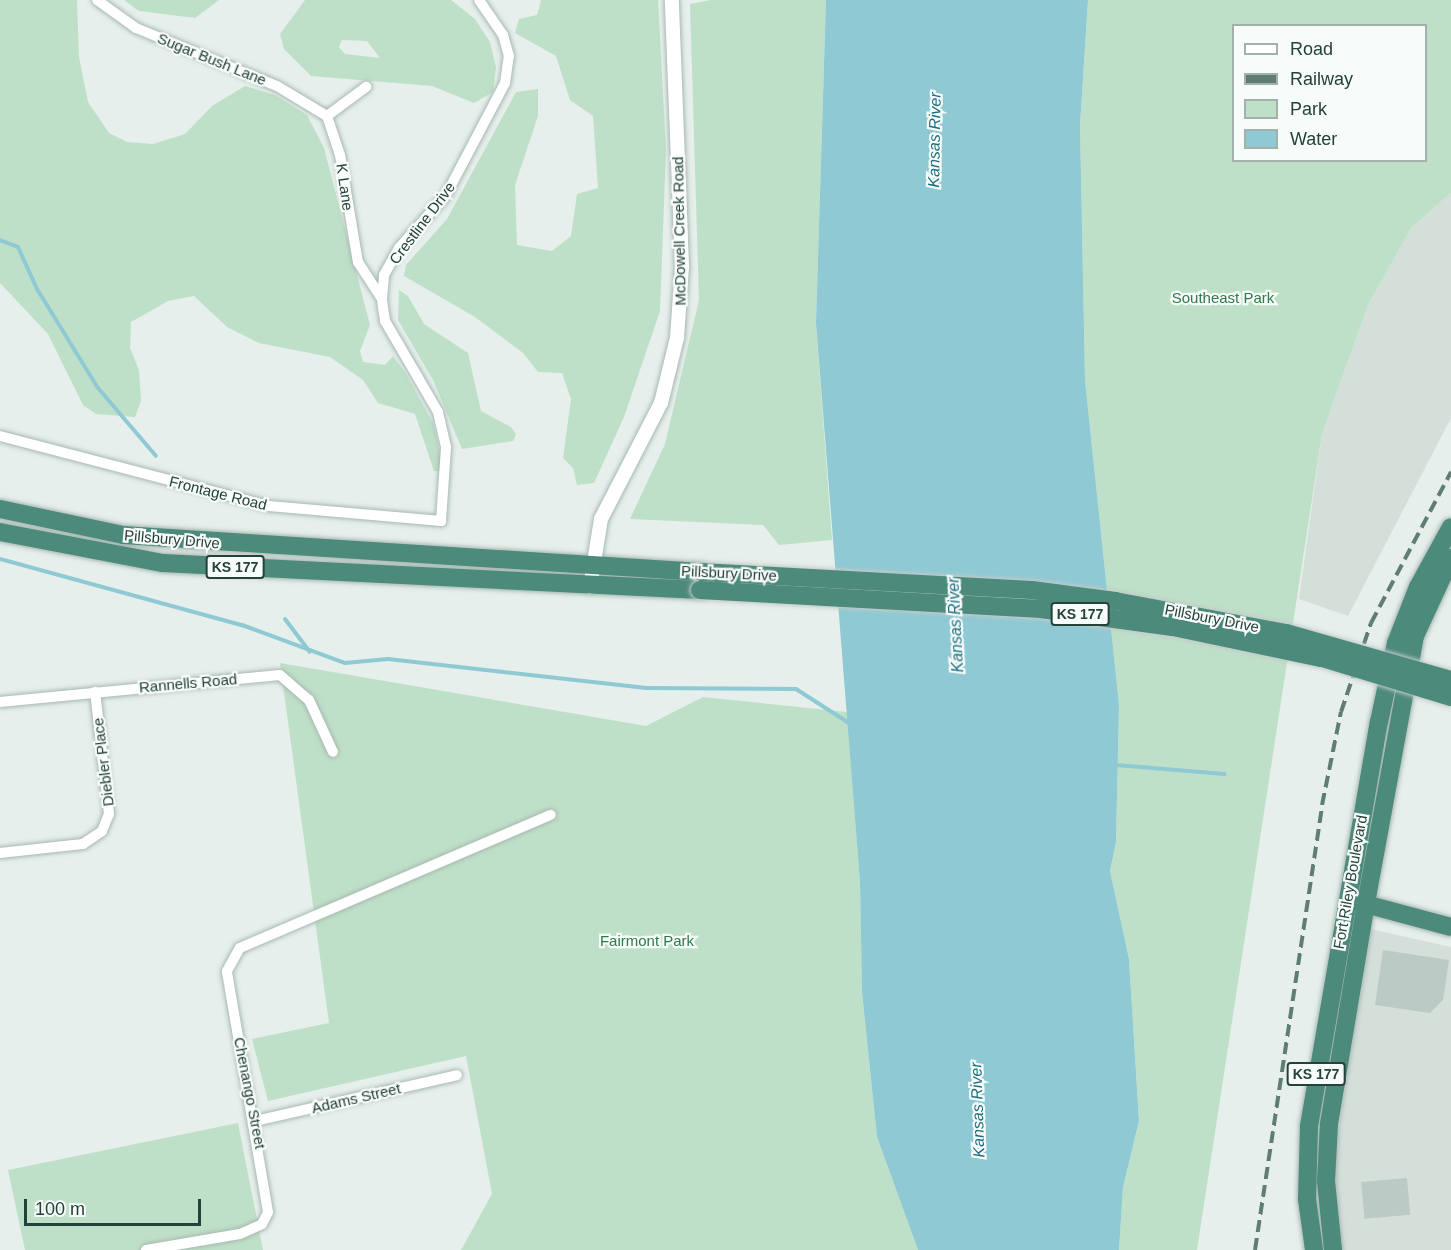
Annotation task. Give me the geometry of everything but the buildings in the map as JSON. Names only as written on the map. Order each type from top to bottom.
[{"type":"highway","name":"Pillsbury Drive","points":[[0,509],[123,535],[591,564],[701,581],[1041,609],[1173,627],[1322,658],[1451,697]]},
{"type":"highway","name":"Fort Riley Boulevard","points":[[1314,1250],[1307,1199],[1309,1135],[1347,899],[1396,643],[1418,587],[1451,527]]},
{"type":"highway","name":"Pillsbury Drive","points":[[0,532],[163,562],[590,587],[701,581],[1032,590],[1115,601],[1286,633],[1451,680]]},
{"type":"highway","name":"Fort Riley Boulevard","points":[[1333,1250],[1327,1206],[1328,1133],[1366,903],[1415,636],[1451,558]]},
{"type":"highway","points":[[1347,899],[1451,927]]},
{"type":"street","name":"Sugar Bush Lane","points":[[97,0],[136,28],[278,86],[327,116]]},
{"type":"street","name":"Crestline Drive","points":[[441,521],[446,447],[438,412],[385,321],[382,299],[384,275],[399,248],[446,195],[505,83],[509,56],[503,35],[479,0]]},
{"type":"street","name":"McDowell Creek Road","points":[[590,587],[591,564],[601,519],[661,403],[677,338],[682,266],[672,0]]},
{"type":"street","points":[[327,116],[366,87]]},
{"type":"street","name":"K Lane","points":[[327,116],[340,155],[358,262],[382,299]]},
{"type":"street","name":"Frontage Road","points":[[0,436],[269,506],[441,521]]},
{"type":"street","name":"Rannells Road","points":[[0,702],[280,675],[309,700],[333,752]]},
{"type":"street","name":"Diebler Place","points":[[0,853],[83,844],[102,831],[109,814],[95,692]]},
{"type":"street","name":"Chenango Street","points":[[149,1250],[240,1234],[261,1224],[270,1199],[227,971],[229,961],[240,948],[551,815]]},
{"type":"street","name":"Adams Street","points":[[255,1121],[457,1075]]},
{"type":"shaded area","points":[[1451,193],[1451,418],[1348,616],[1299,599],[1322,434],[1368,305],[1411,228]]},
{"type":"shaded area","points":[[1370,929],[1451,947],[1451,1250],[1342,1250],[1334,1196],[1336,1146]]},
{"type":"green space","points":[[0,0],[77,0],[79,57],[88,102],[109,133],[127,142],[153,144],[185,134],[212,106],[245,86],[275,95],[307,115],[324,148],[370,325],[360,351],[363,362],[385,365],[393,356],[405,372],[433,423],[442,461],[439,471],[434,471],[415,414],[378,403],[363,380],[330,357],[259,343],[227,327],[194,296],[168,301],[131,322],[130,348],[139,370],[141,401],[135,417],[96,414],[83,405],[48,334],[0,283]]},
{"type":"green space","points":[[124,0],[219,0],[195,18],[139,11]]},
{"type":"green space","points":[[305,0],[451,0],[475,19],[490,42],[496,67],[493,92],[474,103],[432,86],[311,76],[284,49],[280,34]],"holes":[[[342,40],[367,41],[380,58],[345,54],[339,47]]]},
{"type":"green space","points":[[541,0],[658,0],[666,150],[660,311],[624,417],[594,483],[577,485],[573,468],[563,458],[571,399],[562,373],[538,372],[523,353],[475,317],[404,276],[406,265],[447,219],[516,92],[538,89],[538,116],[515,185],[517,245],[552,251],[571,236],[577,194],[598,188],[593,116],[570,100],[556,56],[515,33],[519,19],[537,15]]},
{"type":"green space","points":[[711,0],[826,0],[816,323],[832,540],[779,545],[763,525],[630,519],[665,444],[699,300],[690,4]]},
{"type":"green space","name":"Southeast Park","points":[[1088,0],[1451,0],[1451,193],[1411,228],[1368,305],[1322,434],[1197,1250],[1119,1250],[1123,1187],[1139,1121],[1129,959],[1110,871],[1116,842],[1119,705],[1085,380],[1080,125]]},
{"type":"green space","points":[[399,290],[408,296],[424,324],[468,353],[481,411],[511,427],[516,434],[513,441],[462,449],[433,380],[398,320]]},
{"type":"green space","name":"Fairmont Park","points":[[280,663],[646,726],[703,697],[847,712],[860,882],[862,992],[877,1137],[918,1250],[461,1250],[492,1194],[466,1056],[268,1101],[252,1039],[329,1023]]},
{"type":"green space","points":[[238,1123],[263,1250],[25,1250],[8,1170]]},
{"type":"water","name":"Kansas River","points":[[826,0],[1088,0],[1080,125],[1085,380],[1119,705],[1116,842],[1110,871],[1129,959],[1139,1121],[1123,1187],[1119,1250],[918,1250],[877,1137],[862,992],[860,882],[816,323]]},
{"type":"waterway","points":[[0,240],[18,247],[37,289],[98,388],[156,456]]},
{"type":"waterway","points":[[0,559],[242,625],[345,663],[388,659],[646,688],[796,689],[852,725]]},
{"type":"waterway","points":[[285,619],[310,652]]},
{"type":"waterway","points":[[1116,765],[1225,774]]},
{"type":"railway","points":[[1255,1250],[1322,805],[1341,712],[1371,623],[1451,472]]}]
